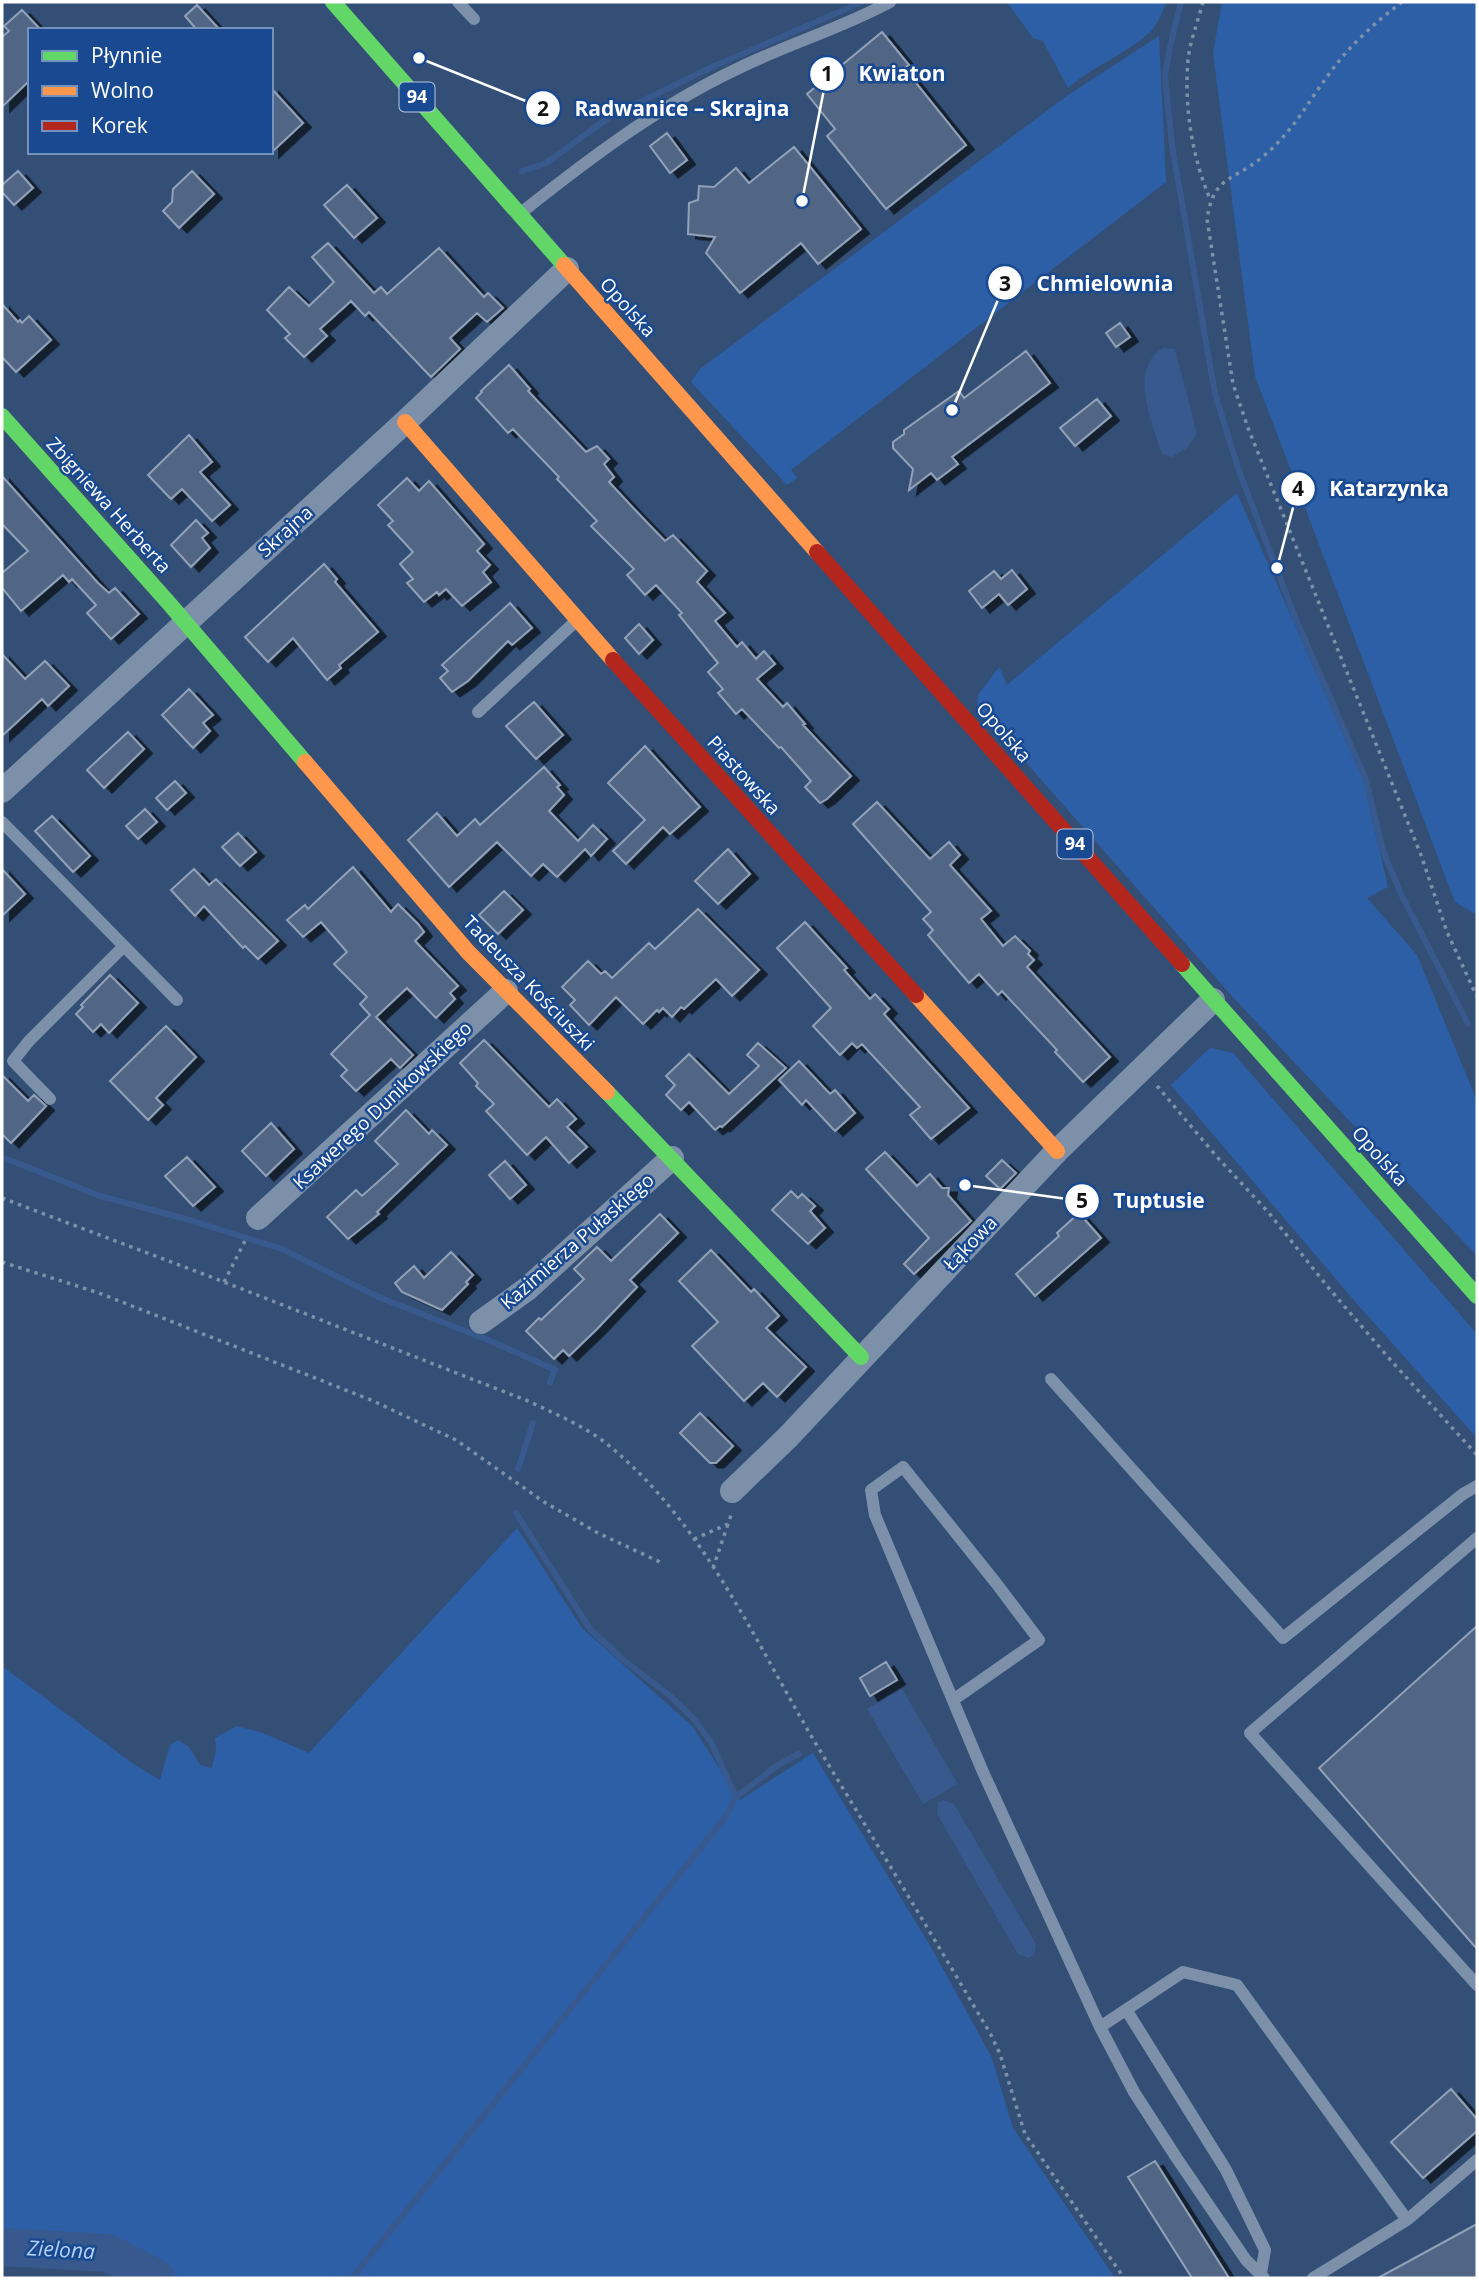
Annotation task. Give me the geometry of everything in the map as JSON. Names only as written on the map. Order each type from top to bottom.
[{"type":"street","name":"Opolska","points":[[333,2],[566,269],[1477,1296]]},
{"type":"street","name":"Skrajna","points":[[2,791],[405,422],[566,269]]},
{"type":"street","name":"Zbigniewa Herberta","points":[[2,416],[185,622]]},
{"type":"street","name":"Piastowska","points":[[405,422],[577,621],[1057,1152]]},
{"type":"street","name":"Tadeusza Kościuszki","points":[[185,622],[468,952],[672,1158],[861,1357]]},
{"type":"street","name":"Ksawerego Dunikowskiego","points":[[258,1218],[506,991]]},
{"type":"street","name":"Łąkowa","points":[[732,1491],[788,1437],[1057,1152],[1213,1000]]},
{"type":"street","name":"Kazimierza Pułaskiego","points":[[481,1322],[527,1289],[672,1158]]},
{"type":"lane","points":[[458,2],[474,19]]},
{"type":"lane","points":[[519,214],[651,117],[737,68],[890,2]]},
{"type":"lane","points":[[478,712],[577,621]]},
{"type":"lane","points":[[2,822],[177,1000]]},
{"type":"lane","points":[[50,1098],[13,1061],[29,1041],[124,946]]},
{"type":"lane","points":[[1051,1379],[1283,1638],[1463,1494],[1477,1486]]},
{"type":"lane","points":[[953,1700],[1039,1640],[903,1467],[871,1490],[875,1515],[983,1772],[1100,2027],[1135,2092],[1246,2260],[1263,2276]]},
{"type":"lane","points":[[1477,1538],[1250,1733],[1477,1985]]},
{"type":"lane","points":[[1100,2027],[1184,1972],[1237,1985],[1407,2220]]},
{"type":"lane","points":[[1127,2011],[1226,2171],[1265,2250],[1263,2276]]},
{"type":"lane","points":[[1313,2278],[1407,2220],[1477,2160]]},
{"type":"path","points":[[1203,2],[1188,59],[1189,115],[1199,171],[1210,199],[1207,219],[1233,384],[1248,428],[1420,855],[1447,932],[1477,997]]},
{"type":"path","points":[[1210,199],[1226,179],[1261,159],[1294,126],[1333,68],[1382,17],[1402,2]]},
{"type":"path","points":[[1140,1070],[1169,1098],[1217,1157],[1269,1213],[1327,1286],[1477,1455]]},
{"type":"path","points":[[2,1198],[495,1388],[577,1423],[606,1443],[632,1466],[694,1539],[713,1568],[991,2035],[1000,2054],[1025,2134],[1124,2278]]},
{"type":"path","points":[[224,1282],[244,1242]]},
{"type":"path","points":[[2,1262],[99,1293],[371,1401],[456,1440],[544,1502],[598,1533],[662,1563]]},
{"type":"path","points":[[713,1568],[732,1509],[732,1491]]},
{"type":"path","points":[[694,1539],[728,1524]]},
{"type":"shaded area","points":[[1007,2],[1167,2],[1158,21],[1142,39],[1068,88],[1043,41],[1033,38]]},
{"type":"shaded area","points":[[1222,2],[1477,2],[1477,915],[1455,902],[1255,376],[1213,53]]},
{"type":"shaded area","points":[[1159,36],[1166,182],[791,470],[797,478],[787,485],[691,382],[700,369],[1068,95]]},
{"type":"shaded area","points":[[1163,348],[1175,349],[1197,434],[1187,448],[1172,457],[1162,454],[1146,397],[1147,369],[1152,357]]},
{"type":"shaded area","points":[[1237,493],[1363,780],[1388,887],[1367,898],[1417,955],[1477,1101],[1477,1256],[1231,995],[977,707],[978,695],[999,667],[1007,685]]},
{"type":"shaded area","points":[[1210,1048],[1233,1053],[1477,1334],[1477,1438],[1358,1305],[1171,1085]]},
{"type":"shaded area","points":[[517,1528],[582,1628],[692,1726],[740,1800],[813,1753],[932,1949],[992,2058],[1013,2128],[1115,2278],[170,2278],[113,2248],[66,2241],[2,2242],[2,1666],[132,1763],[160,1780],[170,1745],[178,1740],[189,1747],[200,1765],[212,1768],[216,1750],[215,1738],[237,1726],[263,1733],[309,1753]]},
{"type":"shaded area","points":[[902,1689],[958,1784],[923,1804],[867,1709]]},
{"type":"shaded area","points":[[943,1800],[954,1804],[1036,1944],[1034,1955],[1029,1958],[1018,1954],[937,1814],[938,1803]]},
{"type":"building","points":[[197,5],[218,28],[195,28],[185,16]]},
{"type":"building","points":[[22,10],[39,28],[28,28],[28,82],[2,107],[2,37],[9,31],[4,26]]},
{"type":"building","points":[[882,32],[909,65],[904,68],[966,145],[886,209],[827,136],[835,129],[807,94]]},
{"type":"building","points":[[273,90],[303,123],[273,151]]},
{"type":"building","points":[[667,133],[687,160],[670,173],[650,146]]},
{"type":"building","points":[[794,147],[861,229],[818,264],[801,243],[740,293],[706,253],[715,237],[688,234],[689,203],[698,200],[699,186],[714,187],[736,168],[749,183]]},
{"type":"building","points":[[18,171],[33,188],[14,205],[2,192],[2,185]]},
{"type":"building","points":[[192,171],[214,194],[179,228],[163,211],[172,202],[173,189]]},
{"type":"building","points":[[347,185],[377,218],[354,238],[324,205]]},
{"type":"building","points":[[328,243],[374,293],[381,287],[387,294],[439,248],[484,297],[488,293],[503,308],[487,322],[477,313],[450,338],[460,349],[431,377],[369,312],[365,316],[351,301],[320,329],[327,336],[304,357],[285,338],[290,334],[267,310],[289,287],[309,306],[334,282],[312,257]]},
{"type":"building","points":[[2,304],[18,322],[20,320],[22,323],[29,316],[51,340],[16,372],[2,357]]},
{"type":"building","points":[[1120,323],[1130,337],[1116,347],[1106,333]]},
{"type":"building","points":[[1026,351],[1050,383],[952,457],[958,464],[937,480],[931,473],[909,490],[913,469],[893,448],[893,442],[904,434],[904,430],[959,391],[964,398]]},
{"type":"building","points":[[509,365],[530,389],[528,391],[586,452],[597,446],[609,459],[604,464],[614,477],[609,482],[638,513],[665,541],[673,535],[707,571],[697,582],[725,613],[715,621],[737,647],[742,642],[756,659],[764,651],[775,664],[757,679],[783,707],[787,703],[805,724],[803,725],[851,776],[827,799],[820,803],[805,787],[811,781],[781,747],[779,748],[742,709],[736,714],[718,693],[723,689],[708,672],[718,663],[679,615],[682,613],[656,585],[645,595],[627,575],[634,569],[591,526],[597,521],[513,429],[508,433],[476,398]]},
{"type":"building","points":[[1097,399],[1111,416],[1075,446],[1060,428]]},
{"type":"building","points":[[189,435],[212,462],[200,472],[230,505],[212,521],[182,489],[171,499],[148,475]]},
{"type":"building","points":[[2,476],[98,583],[109,593],[115,588],[139,614],[111,639],[87,613],[96,605],[72,579],[69,582],[63,575],[21,611],[2,588],[2,573],[28,551],[2,524]]},
{"type":"building","points":[[407,478],[419,491],[429,481],[484,544],[477,551],[490,565],[483,572],[491,582],[462,606],[446,589],[424,602],[407,583],[413,579],[400,564],[413,552],[388,525],[393,521],[378,505]]},
{"type":"building","points":[[196,520],[208,533],[202,538],[210,548],[191,567],[171,545]]},
{"type":"building","points":[[324,564],[337,579],[335,582],[378,632],[339,665],[341,668],[327,680],[293,638],[268,662],[245,637]]},
{"type":"building","points":[[1012,570],[1027,589],[1008,605],[999,594],[982,608],[969,591],[994,571],[1001,579]]},
{"type":"building","points":[[510,603],[532,628],[512,645],[508,641],[468,681],[452,692],[440,678],[448,671],[442,665]]},
{"type":"building","points":[[639,624],[653,640],[639,654],[625,638]]},
{"type":"building","points":[[2,654],[25,679],[45,661],[69,686],[48,706],[42,699],[2,736]]},
{"type":"building","points":[[189,689],[213,715],[203,723],[210,731],[193,748],[162,715]]},
{"type":"building","points":[[534,702],[563,735],[536,759],[506,726]]},
{"type":"building","points":[[128,732],[144,749],[104,788],[87,770]]},
{"type":"building","points":[[645,746],[700,807],[670,834],[663,827],[626,864],[613,851],[645,820],[608,783]]},
{"type":"building","points":[[544,767],[560,785],[557,787],[564,795],[549,811],[578,841],[593,825],[607,839],[591,856],[585,849],[557,877],[543,864],[531,876],[497,842],[449,887],[408,840],[437,813],[457,836],[475,819],[480,825]]},
{"type":"building","points":[[175,781],[186,793],[167,810],[156,798]]},
{"type":"building","points":[[877,802],[930,859],[949,842],[960,855],[950,865],[991,911],[981,919],[1003,946],[1015,936],[1030,951],[1028,954],[1034,960],[1027,967],[1110,1057],[1083,1082],[1002,991],[998,995],[979,974],[969,983],[928,935],[933,930],[923,919],[931,912],[853,824]]},
{"type":"building","points":[[145,809],[157,822],[138,839],[126,826]]},
{"type":"building","points":[[52,816],[90,856],[73,872],[35,831]]},
{"type":"building","points":[[238,833],[256,852],[240,866],[222,847]]},
{"type":"building","points":[[728,849],[750,874],[718,904],[695,881]]},
{"type":"building","points":[[353,867],[391,912],[398,904],[418,924],[424,932],[415,941],[458,986],[450,993],[455,999],[436,1018],[407,988],[376,1017],[413,1055],[400,1068],[391,1059],[356,1091],[341,1076],[347,1070],[331,1054],[370,1015],[360,1004],[367,997],[334,964],[347,952],[321,922],[303,937],[287,920],[305,905],[308,909]]},
{"type":"building","points":[[2,869],[25,894],[2,916]]},
{"type":"building","points":[[194,869],[209,885],[216,879],[278,941],[258,959],[245,946],[243,948],[204,906],[195,916],[171,890]]},
{"type":"building","points":[[504,891],[523,910],[498,934],[479,915]]},
{"type":"building","points":[[698,909],[759,970],[732,996],[716,979],[672,1017],[663,1008],[659,1012],[657,1010],[643,1024],[616,997],[589,1025],[570,1005],[575,1000],[562,987],[588,961],[601,974],[605,971],[612,978],[649,943],[655,949]]},
{"type":"building","points":[[805,922],[847,968],[844,970],[870,999],[875,994],[889,1009],[884,1014],[969,1108],[931,1139],[910,1115],[920,1107],[862,1044],[857,1048],[852,1043],[840,1055],[813,1026],[831,1008],[777,948]]},
{"type":"building","points":[[110,975],[138,1003],[109,1033],[101,1024],[93,1032],[76,1014],[83,1007],[81,1005]]},
{"type":"building","points":[[166,1026],[196,1057],[156,1098],[163,1105],[148,1120],[110,1081]]},
{"type":"building","points":[[484,1040],[549,1107],[557,1099],[576,1119],[567,1127],[587,1147],[569,1163],[546,1137],[527,1155],[486,1111],[494,1104],[476,1086],[478,1083],[460,1063]]},
{"type":"building","points":[[758,1043],[786,1068],[722,1127],[715,1130],[689,1102],[681,1110],[666,1095],[675,1085],[666,1076],[689,1054],[729,1094],[759,1066],[747,1055]]},
{"type":"building","points":[[799,1061],[830,1094],[835,1090],[855,1113],[835,1131],[806,1100],[802,1105],[779,1080]]},
{"type":"building","points":[[2,1075],[28,1101],[34,1095],[46,1106],[11,1143],[2,1134]]},
{"type":"building","points":[[406,1110],[429,1134],[432,1130],[447,1145],[377,1212],[379,1214],[348,1239],[327,1217],[356,1190],[362,1196],[398,1164],[375,1141]]},
{"type":"building","points":[[271,1123],[294,1149],[266,1176],[242,1151]]},
{"type":"building","points":[[885,1152],[917,1186],[930,1174],[942,1188],[949,1188],[948,1195],[971,1221],[914,1274],[904,1264],[929,1238],[866,1169]]},
{"type":"building","points":[[187,1157],[215,1187],[193,1206],[165,1176]]},
{"type":"building","points":[[1002,1160],[1016,1173],[1000,1189],[986,1176]]},
{"type":"building","points":[[505,1161],[526,1185],[510,1199],[489,1175]]},
{"type":"building","points":[[791,1191],[798,1198],[802,1194],[815,1206],[810,1211],[825,1228],[808,1244],[772,1210]]},
{"type":"building","points":[[1079,1213],[1101,1238],[1035,1296],[1016,1274],[1059,1236],[1057,1233]]},
{"type":"building","points":[[660,1214],[678,1233],[630,1280],[637,1287],[597,1329],[569,1356],[563,1350],[554,1359],[526,1331],[584,1279],[574,1269],[597,1247],[611,1261]]},
{"type":"building","points":[[711,1250],[751,1292],[754,1289],[779,1316],[766,1328],[806,1367],[777,1397],[763,1383],[744,1401],[692,1346],[718,1322],[679,1281]]},
{"type":"building","points":[[451,1252],[473,1275],[466,1282],[468,1284],[442,1310],[402,1292],[395,1283],[414,1266],[424,1278]]},
{"type":"building","points":[[700,1413],[733,1446],[716,1463],[710,1463],[680,1433]]},
{"type":"building","points":[[1477,1626],[1477,1949],[1319,1768]]},
{"type":"building","points":[[886,1662],[897,1680],[870,1696],[860,1678]]},
{"type":"building","points":[[1451,2089],[1477,2119],[1477,2131],[1423,2178],[1391,2142]]},
{"type":"building","points":[[1155,2161],[1229,2278],[1192,2278],[1128,2177]]},
{"type":"building","points":[[1477,2224],[1477,2278],[1378,2278]]},
{"type":"waterway","points":[[522,171],[546,163],[611,116],[710,68],[862,2]]},
{"type":"waterway","points":[[1181,2],[1165,77],[1172,145],[1215,394],[1239,471],[1295,617],[1366,780],[1383,851],[1401,894],[1468,1024]]},
{"type":"waterway","points":[[2,1157],[100,1196],[282,1249],[381,1298],[493,1342],[555,1370],[550,1382]]},
{"type":"waterway","points":[[518,1469],[533,1423]]},
{"type":"waterway","points":[[516,1513],[590,1629],[692,1717],[711,1742],[736,1797]]},
{"type":"waterway","points":[[352,2278],[724,1819],[736,1797],[778,1765],[799,1754]]},
{"type":"waterway","name":"Zielona","points":[[2,2247],[108,2253],[156,2278]]},
{"type":"traffic: fast","points":[[333,2],[564,265]]},
{"type":"traffic: fast","points":[[2,416],[167,601],[305,762]]},
{"type":"traffic: fast","points":[[1182,964],[1477,1296]]},
{"type":"traffic: fast","points":[[607,1092],[861,1357]]},
{"type":"traffic: slow","points":[[564,265],[817,552]]},
{"type":"traffic: slow","points":[[405,422],[613,660]]},
{"type":"traffic: slow","points":[[305,762],[468,952],[607,1092]]},
{"type":"traffic: slow","points":[[916,995],[1057,1151]]},
{"type":"traffic: jam","points":[[817,552],[1182,964]]},
{"type":"traffic: jam","points":[[613,660],[916,995]]},
{"type":"place","name":"Radwanice – Skrajna","points":[[419,58]]},
{"type":"place","name":"Kwiaton","points":[[802,201]]},
{"type":"place","name":"Chmielownia","points":[[952,410]]},
{"type":"place","name":"Katarzynka","points":[[1277,568]]},
{"type":"place","name":"Tuptusie","points":[[965,1185]]}]
